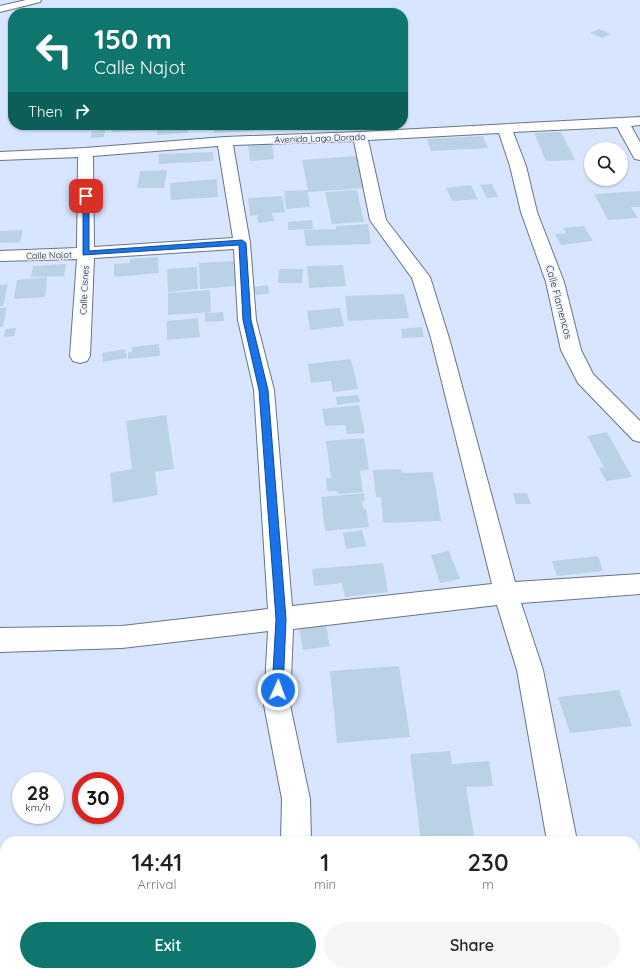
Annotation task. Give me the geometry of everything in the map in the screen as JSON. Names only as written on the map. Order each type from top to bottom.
[{"type":"street","name":"Avenida Lago Dorado","points":[[0,156],[85,152],[225,141],[360,136],[640,121]]},
{"type":"street","points":[[622,122],[640,156]]},
{"type":"street","name":"Calle Flamencos","points":[[504,128],[518,166],[529,212],[555,282],[571,350],[585,378],[640,434]]},
{"type":"street","points":[[360,136],[378,220],[421,277],[440,338],[506,593],[530,670],[561,836]]},
{"type":"street","points":[[225,141],[242,243],[247,320],[264,390],[281,619],[277,705],[296,799],[296,836]]},
{"type":"street","name":"Calle Cisnes","points":[[80,356],[86,253],[85,152]]},
{"type":"street","name":"Calle Najot","points":[[0,256],[86,253],[242,243]]},
{"type":"street","points":[[0,640],[122,637],[506,593],[640,584]]},
{"type":"lane","points":[[0,9],[37,0]]},
{"type":"building","points":[[599,29],[611,34],[602,38],[590,33]]},
{"type":"building","points":[[105,130],[104,137],[90,138],[92,131]]},
{"type":"building","points":[[112,130],[151,130],[112,132]]},
{"type":"building","points":[[157,130],[188,130],[188,133],[157,135]]},
{"type":"building","points":[[214,130],[254,130],[254,131],[214,133]]},
{"type":"building","points":[[561,132],[575,160],[546,161],[534,133]]},
{"type":"building","points":[[483,136],[488,148],[431,151],[427,139]]},
{"type":"building","points":[[272,143],[274,159],[250,161],[248,145]]},
{"type":"building","points":[[213,152],[214,161],[159,164],[159,154]]},
{"type":"building","points":[[357,156],[366,188],[308,192],[310,207],[286,209],[284,191],[308,190],[302,160]]},
{"type":"building","points":[[167,170],[164,188],[137,188],[140,171]]},
{"type":"building","points":[[217,179],[218,197],[171,200],[170,183]]},
{"type":"building","points":[[492,184],[498,197],[487,198],[480,185]]},
{"type":"building","points":[[471,185],[478,199],[452,201],[446,188]]},
{"type":"building","points":[[357,190],[364,222],[332,224],[325,192]]},
{"type":"building","points":[[640,191],[640,207],[631,207],[638,218],[608,220],[594,194]]},
{"type":"building","points":[[282,196],[285,212],[272,213],[274,221],[258,223],[257,215],[250,216],[248,198]]},
{"type":"building","points":[[312,220],[313,229],[288,230],[288,222]]},
{"type":"building","points":[[368,224],[371,244],[306,246],[304,230],[336,229],[336,226]]},
{"type":"building","points":[[584,226],[593,241],[561,245],[555,234],[566,233],[563,228]]},
{"type":"building","points":[[23,230],[20,242],[0,243],[0,231]]},
{"type":"building","points":[[158,257],[159,273],[114,277],[114,264],[130,263],[130,259]]},
{"type":"building","points":[[234,261],[236,286],[200,289],[199,263]]},
{"type":"building","points":[[66,264],[64,276],[31,277],[33,266]]},
{"type":"building","points":[[343,265],[346,286],[309,288],[307,266]]},
{"type":"building","points":[[197,267],[198,289],[168,292],[167,269]]},
{"type":"building","points":[[279,269],[303,269],[302,283],[278,283]]},
{"type":"building","points":[[47,277],[45,297],[14,299],[17,280]]},
{"type":"building","points":[[8,284],[3,306],[0,306],[0,285]]},
{"type":"building","points":[[268,285],[269,294],[256,295],[254,287]]},
{"type":"building","points":[[210,290],[211,312],[168,315],[168,293]]},
{"type":"building","points":[[404,294],[409,318],[348,321],[345,296]]},
{"type":"building","points":[[7,307],[3,327],[0,327],[0,308]]},
{"type":"building","points":[[340,308],[344,326],[310,330],[307,311]]},
{"type":"building","points":[[223,312],[224,321],[205,322],[205,313]]},
{"type":"building","points":[[198,318],[200,337],[167,340],[167,321]]},
{"type":"building","points":[[422,327],[424,337],[402,338],[401,329]]},
{"type":"building","points":[[16,328],[14,336],[4,337],[5,329]]},
{"type":"building","points":[[159,344],[160,356],[128,359],[128,352],[132,352],[132,347]]},
{"type":"building","points":[[125,349],[127,358],[103,362],[102,353]]},
{"type":"building","points":[[351,359],[358,389],[333,392],[331,381],[311,383],[308,364]]},
{"type":"building","points":[[358,395],[360,402],[337,405],[336,397]]},
{"type":"building","points":[[359,405],[365,433],[347,434],[345,425],[325,426],[322,409]]},
{"type":"building","points":[[166,415],[174,469],[155,472],[158,495],[113,503],[110,473],[132,469],[126,421]]},
{"type":"building","points":[[607,432],[632,477],[606,481],[599,468],[604,467],[587,436]]},
{"type":"building","points":[[364,438],[369,470],[360,471],[363,492],[338,494],[337,491],[327,491],[326,478],[331,478],[326,441]]},
{"type":"building","points":[[401,469],[402,473],[433,472],[441,521],[383,523],[381,497],[376,497],[373,470]]},
{"type":"building","points":[[364,493],[365,501],[362,501],[363,509],[366,509],[369,527],[325,531],[321,497]]},
{"type":"building","points":[[513,493],[527,493],[531,504],[516,504]]},
{"type":"building","points":[[362,530],[366,546],[346,549],[343,533]]},
{"type":"building","points":[[449,551],[460,579],[440,583],[431,555]]},
{"type":"building","points":[[598,556],[603,571],[557,576],[552,561]]},
{"type":"building","points":[[383,563],[388,592],[345,597],[342,583],[314,586],[312,569]]},
{"type":"building","points":[[325,620],[330,646],[303,650],[298,624]]},
{"type":"building","points":[[399,666],[410,737],[337,743],[330,671]]},
{"type":"building","points":[[619,690],[632,726],[570,733],[558,697]]},
{"type":"building","points":[[450,751],[452,764],[489,761],[493,786],[466,787],[474,836],[420,836],[410,754]]},
{"type":"route","points":[[86,196],[86,253],[242,243],[247,320],[264,390],[281,619],[278,690]]}]
